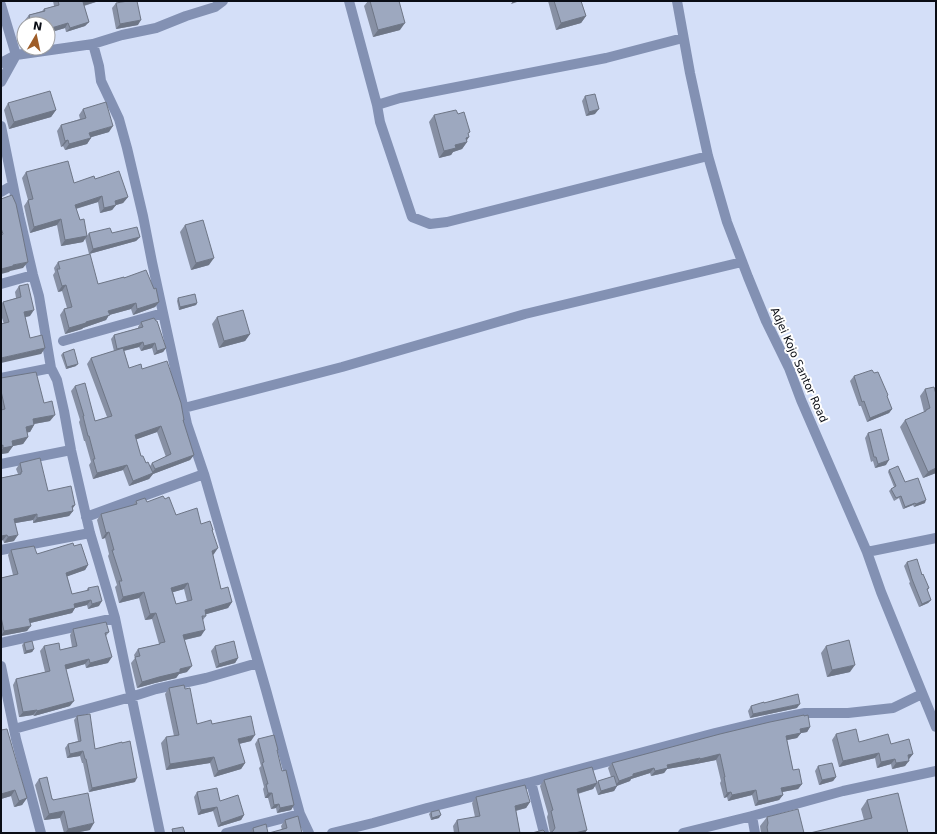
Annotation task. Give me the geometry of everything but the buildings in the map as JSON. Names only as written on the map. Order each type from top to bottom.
[{"type":"street","points":[[56,49],[93,44],[122,35],[156,28],[186,16],[215,7],[223,1]]},
{"type":"street","points":[[349,1],[380,122],[412,217],[430,224],[447,222],[708,156]]},
{"type":"street","name":"Adjei Kojo Santor Road","points":[[677,1],[698,112],[708,156],[727,222],[766,321],[789,368],[801,400],[867,552],[881,592],[936,727]]},
{"type":"street","points":[[1,5],[16,55],[1,82]]},
{"type":"street","points":[[377,106],[400,98],[606,58],[683,38]]},
{"type":"street","points":[[93,44],[101,80],[118,119],[127,148],[187,424],[204,474],[300,814],[309,833]]},
{"type":"street","points":[[1,63],[16,55]]},
{"type":"street","points":[[1,126],[19,215],[39,296],[52,368],[57,380],[64,410],[71,450],[90,533],[115,618],[160,833]]},
{"type":"street","points":[[1,192],[13,185]]},
{"type":"street","points":[[184,408],[342,367],[526,314],[742,262]]},
{"type":"street","points":[[1,284],[33,275]]},
{"type":"street","points":[[63,342],[163,313]]},
{"type":"street","points":[[1,378],[52,368]]},
{"type":"street","points":[[1,464],[71,450]]},
{"type":"street","points":[[86,517],[204,474]]},
{"type":"street","points":[[1,550],[90,533]]},
{"type":"street","points":[[867,552],[936,538]]},
{"type":"street","points":[[1,643],[115,618]]},
{"type":"street","points":[[14,729],[131,698],[156,689],[206,678],[258,663]]},
{"type":"street","points":[[1,666],[14,729],[41,833]]},
{"type":"street","points":[[332,833],[373,824],[427,808],[765,721],[805,713],[848,713],[893,708],[922,694]]},
{"type":"street","points":[[683,833],[752,816],[842,790],[936,771]]},
{"type":"street","points":[[531,782],[544,833]]},
{"type":"street","points":[[226,833],[300,814]]},
{"type":"street","points":[[752,816],[756,833]]}]
